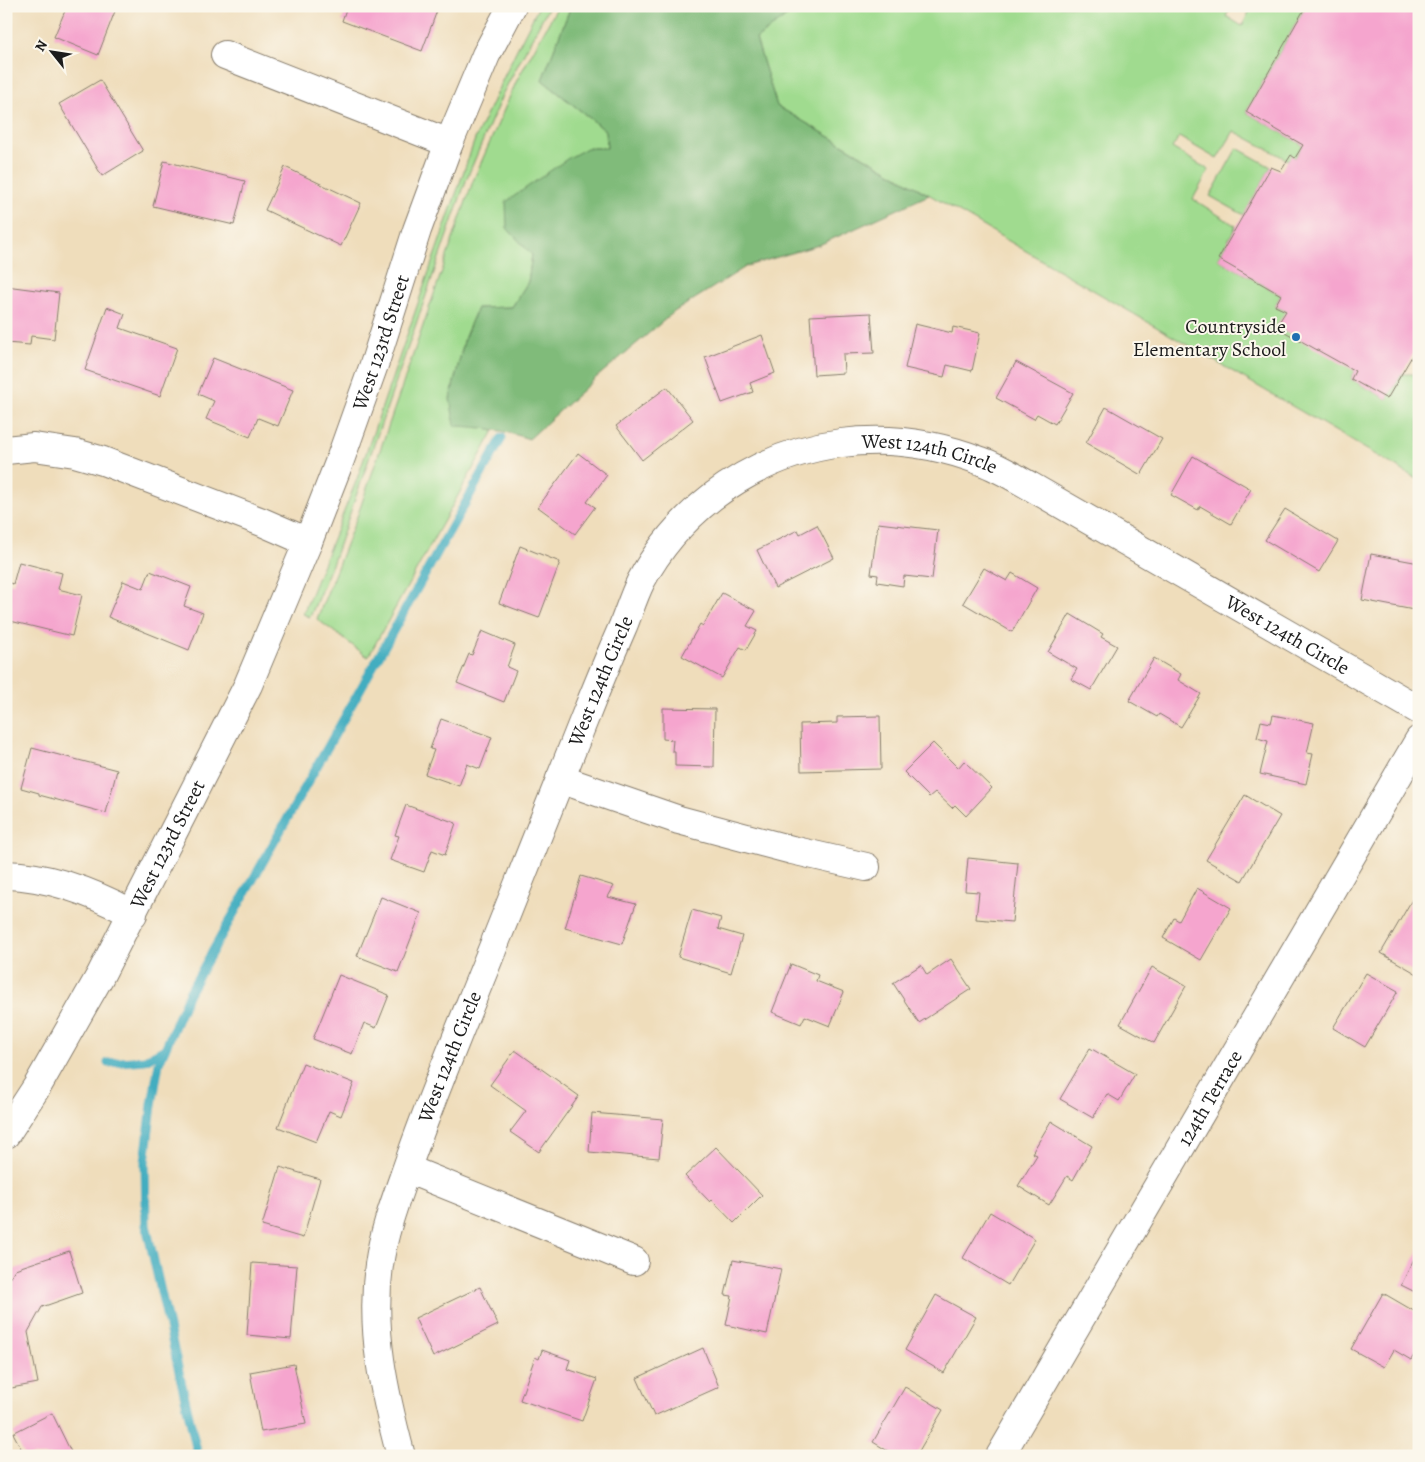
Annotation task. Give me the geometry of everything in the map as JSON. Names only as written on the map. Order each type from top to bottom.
[{"type":"street","name":"West 123rd Street","points":[[6,1134],[53,1060],[100,976],[248,685],[340,460],[376,360],[417,230],[449,143],[486,55],[512,6]]},
{"type":"street","points":[[225,55],[449,143]]},
{"type":"street","name":"West 124th Circle","points":[[401,1456],[386,1400],[378,1352],[376,1295],[379,1263],[386,1229],[423,1124],[596,688],[642,581],[661,551],[683,523],[710,499],[739,479],[768,463],[812,448],[850,442],[884,440],[918,444],[951,451],[983,462],[1030,486],[1419,710]]},
{"type":"street","points":[[6,450],[34,447],[75,453],[103,461],[262,522],[308,542]]},
{"type":"street","name":"124th Terrace","points":[[1000,1456],[1419,740]]},
{"type":"street","points":[[560,779],[679,820],[792,850],[866,867]]},
{"type":"street","points":[[6,875],[48,881],[81,890],[104,898],[133,914]]},
{"type":"street","points":[[407,1169],[634,1261]]},
{"type":"green space","points":[[539,6],[549,6],[503,93],[467,178],[333,562],[310,617],[303,614],[357,479],[475,139]]},
{"type":"green space","points":[[558,6],[571,6],[542,80],[606,131],[607,148],[587,148],[507,228],[532,254],[528,282],[512,307],[477,308],[465,337],[450,399],[487,428],[495,429],[368,657],[317,619],[358,514],[473,181],[517,80]]},
{"type":"green space","points":[[571,6],[795,6],[789,14],[756,39],[777,106],[929,195],[819,245],[747,266],[674,312],[597,377],[529,439],[510,433],[455,426],[450,399],[465,337],[477,308],[512,307],[528,282],[532,255],[507,228],[506,202],[567,159],[587,148],[607,148],[606,131],[542,80]]},
{"type":"green space","name":"Countryside Elementary School","points":[[795,6],[1232,6],[1226,16],[1242,26],[1252,6],[1306,6],[1246,112],[1303,145],[1295,158],[1291,156],[1288,160],[1234,131],[1217,159],[1179,137],[1172,148],[1209,170],[1193,199],[1236,226],[1218,259],[1281,295],[1275,306],[1286,311],[1355,371],[1351,379],[1387,399],[1402,374],[1414,374],[1419,397],[1419,480],[777,106],[756,39],[789,14]]},
{"type":"green space","points":[[1237,148],[1271,167],[1244,215],[1210,196]]},
{"type":"building","points":[[67,6],[117,6],[98,55],[54,37]]},
{"type":"building","points":[[347,6],[435,6],[438,8],[422,51],[342,21]]},
{"type":"building","points":[[1306,6],[1419,6],[1419,344],[1387,399],[1351,379],[1355,371],[1276,327],[1286,311],[1275,306],[1281,295],[1218,259],[1271,167],[1281,171],[1291,155],[1295,158],[1303,145],[1246,112]]},
{"type":"building","points":[[100,80],[143,151],[102,176],[59,104]]},
{"type":"building","points":[[164,161],[245,181],[234,225],[153,206]]},
{"type":"building","points":[[285,167],[361,203],[341,246],[265,210]]},
{"type":"building","points":[[6,286],[59,293],[54,339],[31,336],[30,345],[6,343]]},
{"type":"building","points":[[107,307],[125,314],[120,328],[177,348],[160,396],[85,370]]},
{"type":"building","points":[[871,313],[874,353],[843,354],[844,373],[814,375],[810,316]]},
{"type":"building","points":[[915,324],[952,333],[953,327],[980,333],[972,371],[947,365],[944,377],[905,368]]},
{"type":"building","points":[[762,335],[775,373],[750,383],[753,392],[722,403],[705,357]]},
{"type":"building","points":[[213,358],[293,390],[278,426],[258,418],[250,437],[206,419],[214,401],[198,394]]},
{"type":"building","points":[[1016,362],[1073,393],[1055,424],[1037,414],[1034,419],[996,398]]},
{"type":"building","points":[[667,387],[693,420],[642,460],[616,426]]},
{"type":"building","points":[[1106,407],[1162,439],[1141,475],[1086,443]]},
{"type":"building","points":[[578,453],[607,475],[587,502],[595,507],[575,534],[538,507]]},
{"type":"building","points":[[1193,456],[1251,489],[1231,524],[1200,506],[1198,510],[1171,495]]},
{"type":"building","points":[[1285,509],[1338,541],[1319,572],[1265,540]]},
{"type":"building","points":[[878,523],[938,530],[932,579],[904,576],[903,586],[877,582],[878,575],[871,574]]},
{"type":"building","points":[[817,525],[834,558],[775,588],[757,550],[798,530],[800,534]]},
{"type":"building","points":[[520,546],[560,562],[539,618],[499,603]]},
{"type":"building","points":[[1371,554],[1419,563],[1419,611],[1362,600]]},
{"type":"building","points":[[19,562],[62,573],[58,589],[82,595],[72,636],[6,620],[6,582],[13,584]]},
{"type":"building","points":[[984,568],[1007,581],[1012,573],[1037,588],[1012,632],[963,603]]},
{"type":"building","points":[[150,571],[191,587],[184,606],[203,613],[189,650],[108,617],[123,581],[143,589]]},
{"type":"building","points":[[722,593],[756,611],[747,626],[757,631],[746,650],[740,647],[722,678],[682,656],[700,624],[703,626]]},
{"type":"building","points":[[1070,614],[1103,634],[1101,637],[1117,646],[1091,690],[1071,679],[1077,669],[1048,652]]},
{"type":"building","points":[[482,631],[515,645],[507,667],[516,671],[504,702],[457,683],[469,654],[472,655]]},
{"type":"building","points":[[1154,658],[1181,674],[1178,680],[1201,694],[1181,727],[1159,714],[1157,717],[1129,701]]},
{"type":"building","points":[[663,708],[715,709],[714,767],[675,766],[675,751],[672,751],[673,740],[663,739]]},
{"type":"building","points":[[1273,715],[1314,723],[1307,753],[1313,754],[1306,784],[1260,774],[1268,741],[1257,738],[1261,721],[1271,723]]},
{"type":"building","points":[[880,716],[881,769],[801,771],[800,724],[837,723],[837,717]]},
{"type":"building","points":[[441,719],[492,737],[480,769],[467,764],[459,786],[425,774],[434,750],[430,749]]},
{"type":"building","points":[[933,743],[958,768],[964,761],[992,788],[966,816],[955,805],[952,808],[935,792],[929,797],[904,772]]},
{"type":"building","points":[[32,748],[117,770],[106,813],[39,795],[39,793],[21,788]]},
{"type":"building","points":[[1245,795],[1280,816],[1242,881],[1206,860]]},
{"type":"building","points":[[406,805],[456,823],[445,855],[432,850],[424,872],[390,860],[399,836],[395,835]]},
{"type":"building","points":[[968,858],[1018,863],[1012,922],[976,919],[979,892],[965,891]]},
{"type":"building","points":[[581,876],[614,886],[608,897],[636,904],[622,944],[565,928]]},
{"type":"building","points":[[1197,888],[1231,908],[1201,960],[1163,938],[1174,918],[1179,921]]},
{"type":"building","points":[[381,897],[421,913],[398,972],[357,956]]},
{"type":"building","points":[[1413,898],[1419,901],[1419,975],[1381,953]]},
{"type":"building","points":[[692,910],[721,918],[718,929],[742,936],[731,973],[678,957]]},
{"type":"building","points":[[951,959],[971,989],[919,1023],[893,983],[921,965],[927,975]]},
{"type":"building","points":[[791,964],[818,975],[816,981],[844,992],[830,1026],[805,1016],[801,1024],[772,1012]]},
{"type":"building","points":[[1152,967],[1186,986],[1154,1043],[1120,1024]]},
{"type":"building","points":[[1366,973],[1398,991],[1365,1047],[1333,1028]]},
{"type":"building","points":[[339,975],[389,995],[376,1028],[364,1023],[352,1054],[313,1039]]},
{"type":"building","points":[[1090,1048],[1135,1074],[1119,1101],[1107,1094],[1093,1118],[1060,1099]]},
{"type":"building","points":[[515,1050],[579,1096],[539,1152],[510,1132],[526,1111],[490,1085]]},
{"type":"building","points":[[303,1063],[354,1083],[341,1116],[329,1111],[316,1142],[278,1127]]},
{"type":"building","points":[[592,1113],[663,1119],[659,1158],[589,1152]]},
{"type":"building","points":[[1051,1121],[1092,1146],[1073,1180],[1067,1176],[1049,1205],[1018,1186],[1037,1155],[1032,1153]]},
{"type":"building","points":[[716,1147],[762,1195],[734,1223],[685,1176]]},
{"type":"building","points":[[280,1167],[320,1179],[303,1238],[262,1226]]},
{"type":"building","points":[[990,1212],[1035,1239],[1008,1285],[963,1258]]},
{"type":"building","points":[[1419,1249],[1419,1294],[1401,1285]]},
{"type":"building","points":[[69,1251],[82,1293],[42,1307],[28,1332],[38,1383],[6,1389],[6,1284],[15,1269]]},
{"type":"building","points":[[733,1260],[781,1269],[767,1334],[726,1325],[732,1296],[725,1295]]},
{"type":"building","points":[[252,1263],[297,1266],[291,1339],[247,1335]]},
{"type":"building","points":[[480,1287],[498,1325],[433,1357],[415,1318]]},
{"type":"building","points":[[1383,1293],[1419,1314],[1419,1347],[1411,1360],[1394,1350],[1384,1367],[1351,1349]]},
{"type":"building","points":[[936,1295],[976,1317],[944,1373],[905,1350]]},
{"type":"building","points":[[703,1348],[719,1387],[654,1416],[637,1378]]},
{"type":"building","points":[[542,1350],[570,1360],[567,1369],[597,1379],[582,1421],[520,1400],[535,1357],[539,1359]]},
{"type":"building","points":[[294,1364],[306,1424],[261,1432],[250,1372]]},
{"type":"building","points":[[905,1387],[943,1410],[916,1456],[896,1456],[873,1442]]},
{"type":"building","points":[[52,1413],[73,1456],[25,1456],[13,1433]]},
{"type":"waterway","points":[[198,1456],[146,1225],[145,1162],[159,1063],[189,993],[502,438]]},
{"type":"waterway","points":[[108,1063],[145,1060],[165,1049]]},
{"type":"place","name":"Countryside Elementary School","points":[[1296,337]]}]
